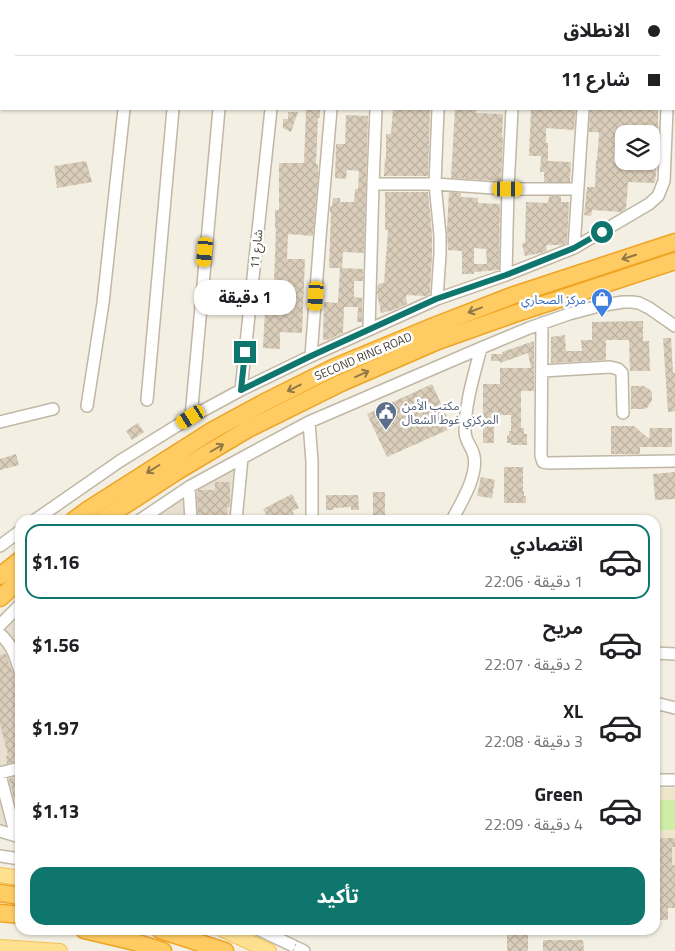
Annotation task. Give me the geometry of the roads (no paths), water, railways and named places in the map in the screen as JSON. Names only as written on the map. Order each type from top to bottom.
[{"type":"highway","name":"SECOND RING ROAD","points":[[81,515],[213,430],[335,367],[514,295],[675,242]]},
{"type":"highway","name":"SECOND RING ROAD","points":[[110,515],[176,472],[248,429],[341,383],[438,341],[675,261]]},
{"type":"highway","points":[[0,576],[15,564]]},
{"type":"highway","points":[[0,598],[15,584]]},
{"type":"highway","points":[[0,893],[15,895]]},
{"type":"highway","points":[[0,913],[15,914]]},
{"type":"highway","points":[[105,935],[163,951]]},
{"type":"highway","points":[[176,935],[225,951]]},
{"type":"main road","points":[[0,875],[15,877]]},
{"type":"main road","points":[[234,935],[269,951]]},
{"type":"main road","points":[[0,947],[60,951]]},
{"type":"street","points":[[87,406],[103,303],[124,110]]},
{"type":"street","points":[[147,400],[173,110]]},
{"type":"street","points":[[191,417],[219,110]]},
{"type":"street","name":"شارع 11","points":[[241,390],[270,110]]},
{"type":"street","points":[[311,356],[331,110]]},
{"type":"street","points":[[369,330],[372,184],[376,110]]},
{"type":"street","points":[[436,299],[440,235],[435,184],[438,110]]},
{"type":"street","points":[[506,275],[512,110]]},
{"type":"street","points":[[574,248],[583,110]]},
{"type":"street","points":[[42,515],[120,461],[191,417],[241,390],[436,299],[506,275],[574,248],[649,204],[658,196],[664,181],[666,110]]},
{"type":"street","points":[[372,184],[435,184],[508,189],[578,189]]},
{"type":"street","points":[[147,515],[189,487],[309,422],[481,348],[569,314],[599,306],[632,302],[649,308],[675,326]]},
{"type":"street","points":[[542,324],[541,456],[543,462],[675,461]]},
{"type":"street","points":[[455,515],[470,486],[473,475],[475,457],[465,434],[466,418],[470,386],[481,348]]},
{"type":"street","points":[[542,371],[610,367],[618,369],[622,373],[623,413]]},
{"type":"street","points":[[0,422],[53,409]]},
{"type":"street","points":[[309,422],[312,462],[312,515]]},
{"type":"street","points":[[236,515],[242,458]]},
{"type":"street","points":[[189,487],[191,515]]},
{"type":"street","points":[[1,540],[15,533]]},
{"type":"street","points":[[0,625],[15,611]]},
{"type":"street","points":[[0,634],[9,643],[15,657]]},
{"type":"street","points":[[660,653],[675,654]]},
{"type":"street","points":[[660,704],[675,708]]},
{"type":"street","points":[[15,770],[0,774],[15,826]]},
{"type":"street","points":[[660,780],[675,780]]},
{"type":"street","points":[[0,831],[15,835]]},
{"type":"street","points":[[0,856],[15,858]]},
{"type":"street","points":[[270,935],[304,951]]},
{"type":"place","name":"مركز الصحاري","points":[[602,318]]},
{"type":"place","name":"مكتب الأمن المركزي غوط الشعال","points":[[386,431]]}]
